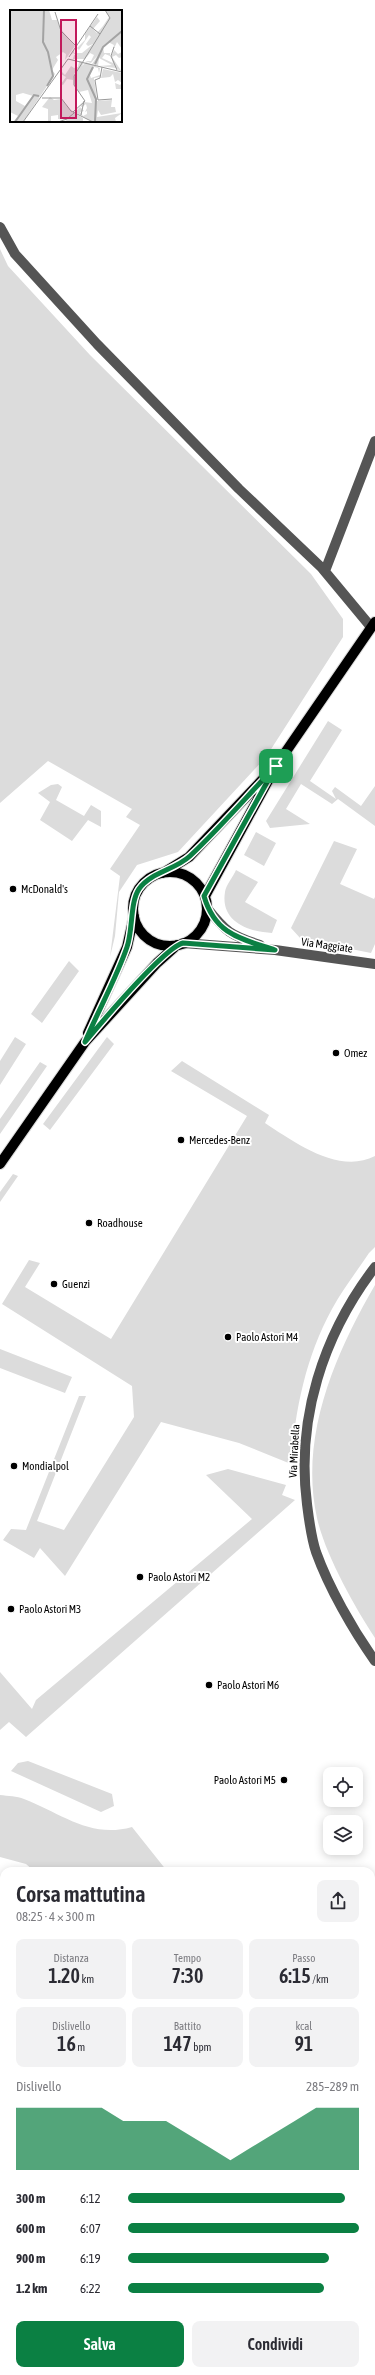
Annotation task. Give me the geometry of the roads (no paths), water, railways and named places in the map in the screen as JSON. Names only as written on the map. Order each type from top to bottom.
[{"type":"main road","points":[[204,896],[276,766],[373,624]]},
{"type":"main road","points":[[85,1042],[127,947],[134,916],[134,899],[140,888],[152,877],[163,873],[189,857],[276,766]]},
{"type":"main road","points":[[0,1164],[85,1042],[157,963],[180,944],[192,938],[200,930],[205,919],[207,908],[204,896],[199,886],[191,879],[180,874],[163,873]]},
{"type":"main road","points":[[134,916],[138,927],[149,939],[160,944],[180,944]]},
{"type":"street","points":[[0,227],[15,254],[98,344],[239,489],[325,571],[373,624]]},
{"type":"street","points":[[325,571],[375,441]]},
{"type":"street","name":"Via Maggiate","points":[[207,908],[234,936],[275,950]]},
{"type":"street","name":"Via Maggiate","points":[[180,944],[275,950],[375,964]]},
{"type":"street","name":"Via Mirabella","points":[[375,1267],[345,1313],[320,1366],[311,1398],[307,1421],[303,1474],[316,1551],[331,1587],[375,1661]]},
{"type":"place","name":"McDonald's","points":[[13,889]]},
{"type":"place","name":"Omez","points":[[336,1053]]},
{"type":"place","name":"Mercedes-Benz","points":[[181,1140]]},
{"type":"place","name":"Roadhouse","points":[[89,1223]]},
{"type":"place","name":"Guenzi","points":[[54,1284]]},
{"type":"place","name":"Paolo Astori M4","points":[[228,1337]]},
{"type":"place","name":"Mondialpol","points":[[14,1466]]},
{"type":"place","name":"Paolo Astori M2","points":[[140,1577]]},
{"type":"place","name":"Paolo Astori M3","points":[[11,1609]]},
{"type":"place","name":"Paolo Astori M6","points":[[209,1685]]},
{"type":"place","name":"Paolo Astori M5","points":[[284,1780]]}]
